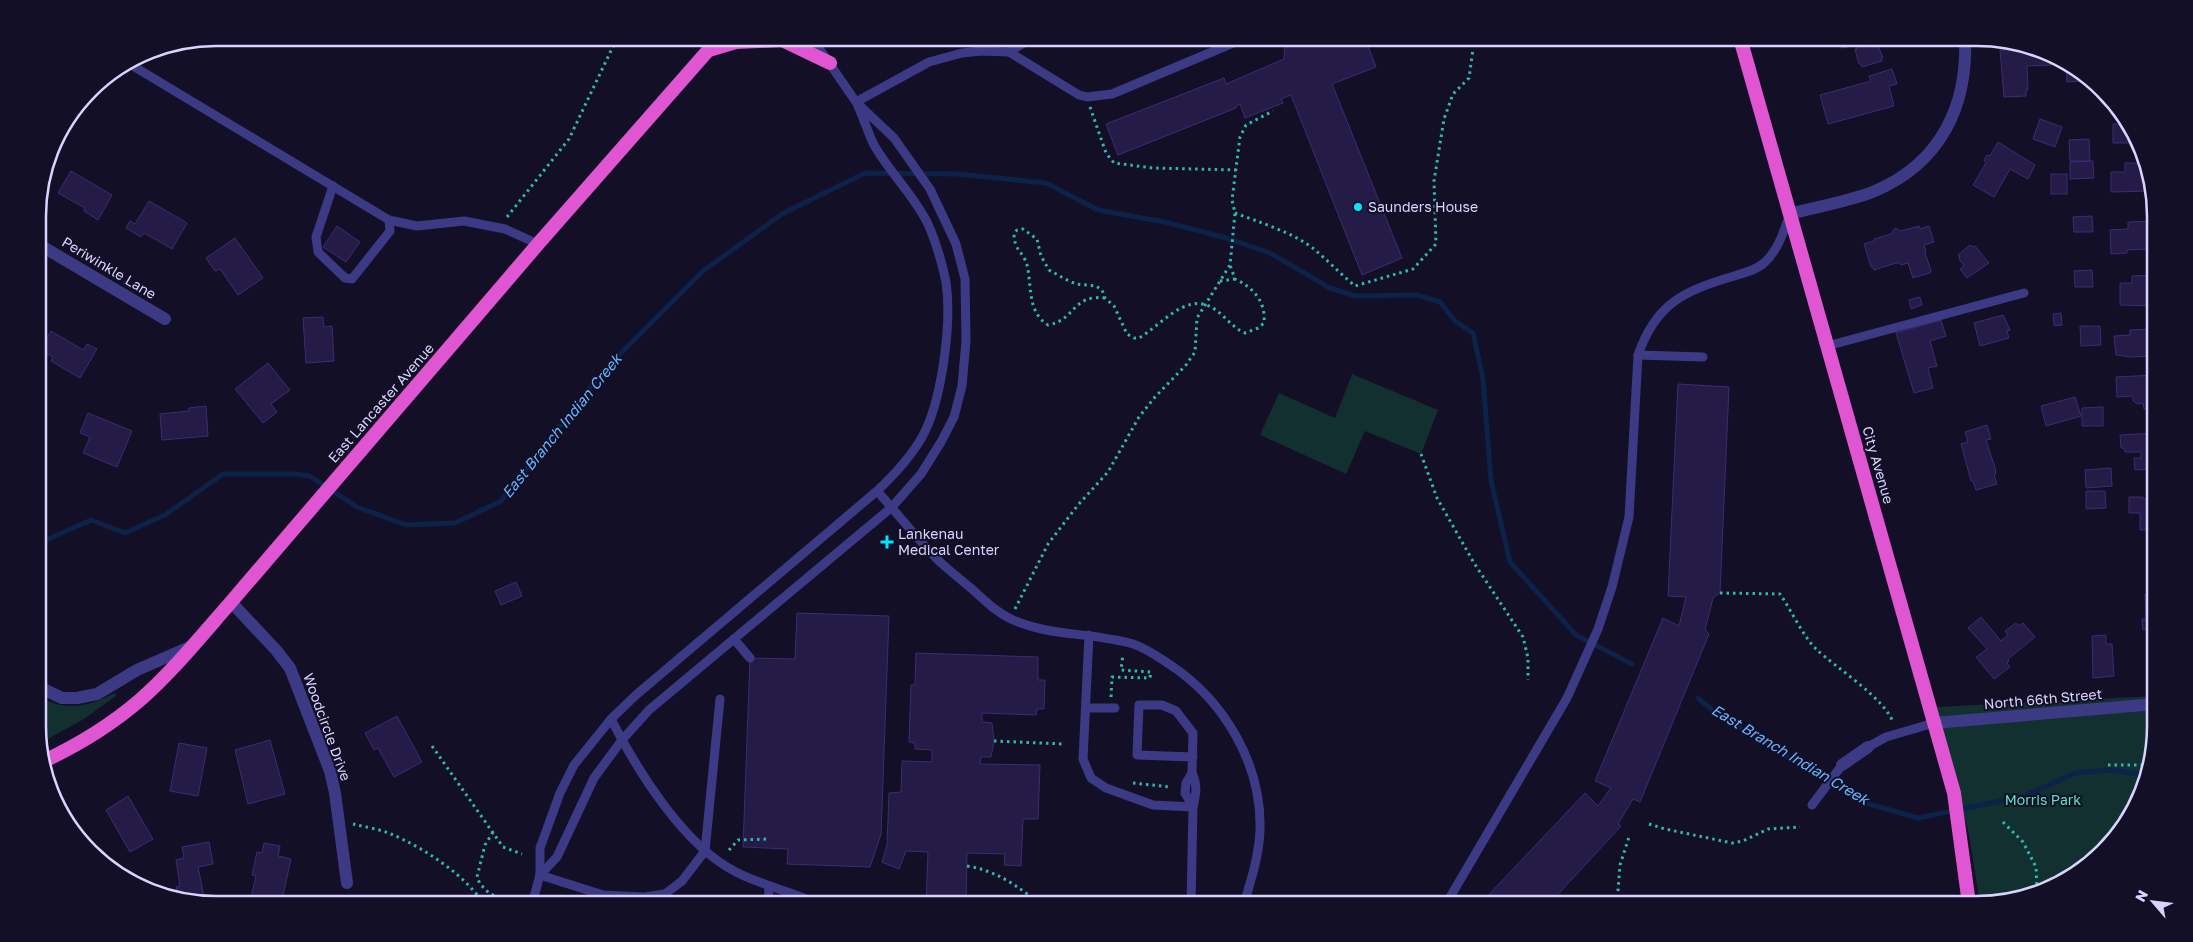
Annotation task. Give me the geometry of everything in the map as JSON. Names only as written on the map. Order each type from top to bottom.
[{"type":"highway","name":"City Avenue","points":[[1742,46],[1954,793],[1969,895]]},
{"type":"highway","name":"East Lancaster Avenue","points":[[50,758],[95,734],[122,714],[154,686],[192,646],[538,244],[712,47]]},
{"type":"highway","points":[[709,50],[720,47]]},
{"type":"highway","points":[[796,47],[830,63]]},
{"type":"street","points":[[1790,214],[1873,192],[1898,180],[1929,155],[1950,124],[1961,92],[1966,61],[1965,46]]},
{"type":"street","name":"Periwinkle Lane","points":[[47,249],[165,319]]},
{"type":"street","name":"Woodcircle Drive","points":[[231,602],[276,650],[290,668],[330,771],[347,883]]},
{"type":"street","points":[[46,691],[62,698],[77,698],[98,694],[137,670],[192,646]]},
{"type":"street","name":"North 66th Street","points":[[1934,723],[2147,705]]},
{"type":"street","points":[[1842,765],[1868,747]]},
{"type":"lane","points":[[856,102],[929,62],[962,53],[981,51],[1009,52],[1079,95],[1087,97],[1112,94],[1224,46]]},
{"type":"lane","points":[[534,896],[540,875],[540,848],[560,793],[574,765],[611,718],[653,680],[877,491],[906,463],[922,437],[932,414],[939,387],[947,313],[946,283],[938,249],[931,232],[912,199],[874,145],[856,102],[818,47]]},
{"type":"lane","points":[[1009,52],[1018,47]]},
{"type":"lane","points":[[134,68],[389,220],[417,226],[464,221],[499,228],[538,244]]},
{"type":"lane","points":[[540,875],[557,857],[594,778],[622,740],[649,710],[892,507],[921,474],[941,442],[954,416],[962,386],[966,341],[964,279],[956,244],[930,189],[894,138],[856,102]]},
{"type":"lane","points":[[333,186],[316,237],[318,252],[345,278],[352,279],[390,231],[389,220]]},
{"type":"lane","points":[[1451,895],[1567,698],[1598,629],[1612,587],[1629,517],[1638,355],[1650,326],[1672,301],[1703,285],[1764,264],[1781,239],[1790,214]]},
{"type":"lane","points":[[1827,346],[2024,294]]},
{"type":"lane","points":[[1638,355],[1702,358]]},
{"type":"lane","points":[[877,491],[940,561],[993,608],[1011,619],[1045,630],[1114,639],[1136,645],[1157,656],[1200,687],[1215,703],[1242,748],[1252,776],[1258,806],[1260,829],[1258,853],[1246,895]]},
{"type":"lane","points":[[1089,635],[1083,760],[1091,778],[1106,788],[1153,805],[1193,807]]},
{"type":"lane","points":[[734,639],[750,658]]},
{"type":"lane","points":[[653,896],[665,894],[682,881],[705,851],[720,699]]},
{"type":"lane","points":[[1191,895],[1193,807],[1185,793],[1186,783],[1192,774],[1193,757],[1193,733],[1176,711],[1162,705],[1139,705],[1137,755],[1193,757]]},
{"type":"lane","points":[[1086,708],[1113,708]]},
{"type":"lane","points":[[611,718],[622,740],[677,824],[705,851],[734,872],[769,888],[797,896]]},
{"type":"lane","points":[[1868,747],[1896,734],[1934,723]]},
{"type":"lane","points":[[1812,805],[1842,765]]},
{"type":"lane","points":[[540,875],[603,895],[619,896]]},
{"type":"lane","points":[[769,888],[769,896]]},
{"type":"path","points":[[1235,213],[1276,229],[1313,249],[1355,286],[1413,269],[1436,244],[1434,181],[1444,119],[1453,94],[1470,78],[1474,46]]},
{"type":"path","points":[[499,228],[569,139],[613,47]]},
{"type":"path","points":[[1087,97],[1106,153],[1114,163],[1153,168],[1236,170]]},
{"type":"path","points":[[1235,279],[1230,265],[1230,256],[1235,213],[1232,200],[1240,137],[1246,125],[1273,111]]},
{"type":"path","points":[[1105,298],[1092,296],[1085,299],[1059,323],[1048,325],[1040,320],[1034,309],[1026,263],[1014,244],[1014,234],[1017,230],[1023,228],[1037,238],[1041,256],[1049,270],[1065,280],[1076,284],[1096,286],[1102,290],[1105,298],[1114,306],[1127,334],[1134,338],[1139,338],[1148,333],[1172,314],[1190,304],[1210,306],[1238,330],[1245,333],[1258,328],[1264,323],[1265,315],[1260,299],[1243,283],[1235,279],[1219,281]]},
{"type":"path","points":[[1011,619],[1048,544],[1078,505],[1108,472],[1139,417],[1155,397],[1186,365],[1194,352],[1197,318],[1230,265]]},
{"type":"path","points":[[1421,454],[1437,498],[1474,563],[1523,638],[1528,658],[1528,680]]},
{"type":"path","points":[[1720,593],[1780,594],[1815,648],[1868,692],[1891,715],[1896,734]]},
{"type":"path","points":[[1113,708],[1112,677],[1150,678],[1151,672],[1121,670],[1123,653]]},
{"type":"path","points":[[994,740],[1064,744]]},
{"type":"path","points":[[432,746],[504,847],[522,854]]},
{"type":"path","points":[[2108,765],[2142,765]]},
{"type":"path","points":[[1126,781],[1170,787]]},
{"type":"path","points":[[338,820],[390,833],[431,854],[478,896]]},
{"type":"path","points":[[2003,822],[2023,842],[2036,868],[2037,885]]},
{"type":"path","points":[[1649,824],[1732,843],[1743,841],[1768,829],[1800,827]]},
{"type":"path","points":[[493,832],[485,845],[477,877],[480,884],[494,896]]},
{"type":"path","points":[[1616,895],[1620,865],[1630,837]]},
{"type":"path","points":[[729,850],[738,840],[770,840]]},
{"type":"path","points":[[967,866],[983,869],[1004,877],[1029,896]]},
{"type":"green space","points":[[1352,374],[1438,410],[1421,454],[1365,431],[1346,474],[1260,435],[1279,393],[1335,418]]},
{"type":"green space","points":[[114,693],[117,695],[84,719],[47,739],[46,700],[57,704],[76,706],[105,698]]},
{"type":"green space","name":"Morris Park","points":[[2147,696],[2147,726],[2143,759],[2134,791],[2118,820],[2105,838],[2089,854],[2071,867],[2031,887],[2010,892],[1979,895],[1969,835],[1937,707]]},
{"type":"building","name":"Saunders House","points":[[1285,46],[1368,46],[1376,67],[1332,84],[1402,258],[1362,275],[1291,95],[1281,99],[1283,103],[1245,118],[1240,104],[1236,108],[1118,155],[1106,124],[1224,78],[1226,84],[1284,59]]},
{"type":"building","points":[[1878,46],[1883,58],[1881,58],[1882,61],[1862,67],[1859,64],[1856,47]]},
{"type":"building","points":[[2000,50],[2021,52],[2042,59],[2051,65],[2027,66],[2028,90],[2026,90],[2026,96],[2004,97]]},
{"type":"building","points":[[1892,69],[1897,84],[1889,86],[1894,106],[1828,124],[1820,95],[1871,81],[1869,76]]},
{"type":"building","points":[[2066,72],[2080,81],[2067,82]]},
{"type":"building","points":[[2040,119],[2062,127],[2055,147],[2033,139]]},
{"type":"building","points":[[2113,124],[2119,124],[2130,143],[2113,143]]},
{"type":"building","points":[[2089,139],[2090,161],[2070,161],[2069,140]]},
{"type":"building","points":[[1998,142],[2035,165],[2028,179],[2010,169],[1994,197],[1973,185],[1986,163],[1984,160],[1987,155],[1990,156]]},
{"type":"building","points":[[2093,161],[2094,178],[2070,179],[2070,162]]},
{"type":"building","points":[[2125,163],[2138,163],[2144,191],[2111,192],[2111,172],[2125,172]]},
{"type":"building","points":[[71,171],[112,195],[98,220],[84,211],[85,208],[58,193]]},
{"type":"building","points":[[2051,174],[2067,174],[2067,194],[2051,194]]},
{"type":"building","points":[[149,201],[187,223],[172,249],[144,233],[141,237],[126,228],[130,221],[135,224]]},
{"type":"building","points":[[2092,216],[2093,232],[2074,232],[2073,217]]},
{"type":"building","points":[[2147,221],[2147,249],[2127,250],[2127,253],[2111,254],[2110,230],[2128,229],[2128,222]]},
{"type":"building","points":[[337,226],[360,242],[346,262],[323,247]]},
{"type":"building","points":[[1919,226],[1920,229],[1929,226],[1934,242],[1924,245],[1931,270],[1930,273],[1913,278],[1908,263],[1901,265],[1896,263],[1874,270],[1871,267],[1864,244],[1891,234],[1895,228],[1901,231]]},
{"type":"building","points":[[235,238],[263,278],[238,295],[220,269],[215,271],[206,258]]},
{"type":"building","points":[[1970,245],[1975,246],[1989,263],[1967,278],[1960,269],[1964,266],[1958,255]]},
{"type":"building","points":[[2092,270],[2093,287],[2075,287],[2074,271]]},
{"type":"building","points":[[2147,275],[2147,306],[2120,305],[2120,283],[2132,283],[2132,276]]},
{"type":"building","points":[[1920,297],[1922,305],[1911,309],[1909,300]]},
{"type":"building","points":[[2061,313],[2062,325],[2054,326],[2053,314]]},
{"type":"building","points":[[2003,315],[2010,330],[2007,331],[2009,338],[1980,346],[1974,323]]},
{"type":"building","points":[[323,317],[324,327],[332,326],[334,361],[306,363],[303,318]]},
{"type":"building","points":[[1941,320],[1946,336],[1930,341],[1937,366],[1928,368],[1933,388],[1914,393],[1896,333]]},
{"type":"building","points":[[2080,326],[2100,326],[2101,345],[2081,346]]},
{"type":"building","points":[[2147,329],[2147,356],[2116,355],[2114,336],[2130,335],[2130,330]]},
{"type":"building","points":[[51,331],[83,350],[87,344],[97,349],[80,378],[51,361],[53,357],[47,354],[47,338]]},
{"type":"building","points":[[268,363],[290,390],[271,404],[277,412],[263,423],[235,389]]},
{"type":"building","points":[[2147,375],[2147,409],[2144,409],[2143,403],[2138,404],[2133,401],[2133,396],[2117,397],[2116,377]]},
{"type":"building","points":[[1678,384],[1729,387],[1720,593],[1713,598],[1705,630],[1709,634],[1640,802],[1633,799],[1618,824],[1621,826],[1557,895],[1488,895],[1585,793],[1598,806],[1611,788],[1595,781],[1663,618],[1679,626],[1686,597],[1668,596]]},
{"type":"building","points":[[2075,397],[2081,416],[2046,426],[2041,406]]},
{"type":"building","points":[[206,406],[208,436],[162,440],[160,414],[189,411],[189,408]]},
{"type":"building","points":[[2103,407],[2103,426],[2082,426],[2082,408]]},
{"type":"building","points":[[88,413],[132,431],[117,467],[83,453],[90,437],[80,433]]},
{"type":"building","points":[[1987,425],[1991,439],[1986,440],[1995,468],[1996,474],[1994,475],[1997,484],[1976,490],[1973,481],[1971,481],[1961,444],[1968,442],[1965,432]]},
{"type":"building","points":[[2147,433],[2147,469],[2135,470],[2134,458],[2141,458],[2141,452],[2125,452],[2124,448],[2121,448],[2120,435]]},
{"type":"building","points":[[2111,468],[2112,486],[2086,488],[2085,470]]},
{"type":"building","points":[[2086,491],[2105,491],[2106,508],[2086,509]]},
{"type":"building","points":[[2129,497],[2143,497],[2147,499],[2147,530],[2140,530],[2140,513],[2129,513]]},
{"type":"building","points":[[516,582],[522,596],[501,605],[495,591]]},
{"type":"building","points":[[2145,594],[2147,594],[2147,630],[2143,630],[2142,619],[2146,619]]},
{"type":"building","points":[[797,613],[889,616],[881,834],[870,867],[787,864],[788,849],[743,847],[750,658],[795,659]]},
{"type":"building","points":[[1981,617],[2001,641],[2008,635],[2005,631],[2016,623],[2019,626],[2023,623],[2035,637],[2008,659],[2007,663],[2010,667],[1994,679],[1976,657],[1987,649],[1968,628]]},
{"type":"building","points":[[2106,635],[2106,644],[2112,644],[2114,676],[2093,678],[2092,636]]},
{"type":"building","points":[[916,653],[1038,657],[1038,680],[1045,680],[1044,709],[1037,709],[1036,715],[982,713],[982,722],[992,723],[994,741],[991,757],[981,757],[980,764],[1040,765],[1038,819],[1023,819],[1021,866],[1004,865],[1005,854],[967,853],[966,896],[926,896],[928,852],[906,851],[899,869],[882,862],[887,845],[889,793],[901,792],[902,761],[932,762],[932,750],[915,749],[915,743],[909,742],[911,685],[915,685]]},
{"type":"building","points":[[397,716],[422,762],[394,777],[378,748],[374,750],[365,733]]},
{"type":"building","points":[[270,740],[285,794],[248,804],[235,750]]},
{"type":"building","points":[[179,743],[207,748],[198,796],[170,791]]},
{"type":"building","points":[[128,796],[153,839],[130,852],[106,810]]},
{"type":"building","points":[[209,842],[213,864],[198,867],[204,895],[177,891],[176,887],[180,886],[176,860],[184,858],[182,847]]},
{"type":"building","points":[[264,843],[280,846],[278,856],[291,859],[283,896],[251,896],[256,876],[252,875],[257,852],[262,853]]},
{"type":"waterway","name":"East Branch Indian Creek","points":[[46,540],[91,520],[125,533],[165,515],[223,474],[294,474],[310,476],[357,507],[406,525],[455,523],[501,501],[606,368],[703,271],[782,214],[865,173],[958,174],[1046,183],[1098,210],[1165,222],[1226,238],[1270,253],[1330,288],[1356,296],[1417,295],[1440,302],[1455,321],[1473,333],[1483,379],[1491,481],[1510,562],[1576,635],[1632,664]]},
{"type":"waterway","name":"East Branch Indian Creek","points":[[1698,698],[1717,714],[1862,802],[1918,818],[2025,796],[2075,773],[2109,770],[2139,774]]},
{"type":"place","name":"Saunders House","points":[[1358,207]]},
{"type":"place","name":"Lankenau Medical Center","points":[[887,542]]}]
